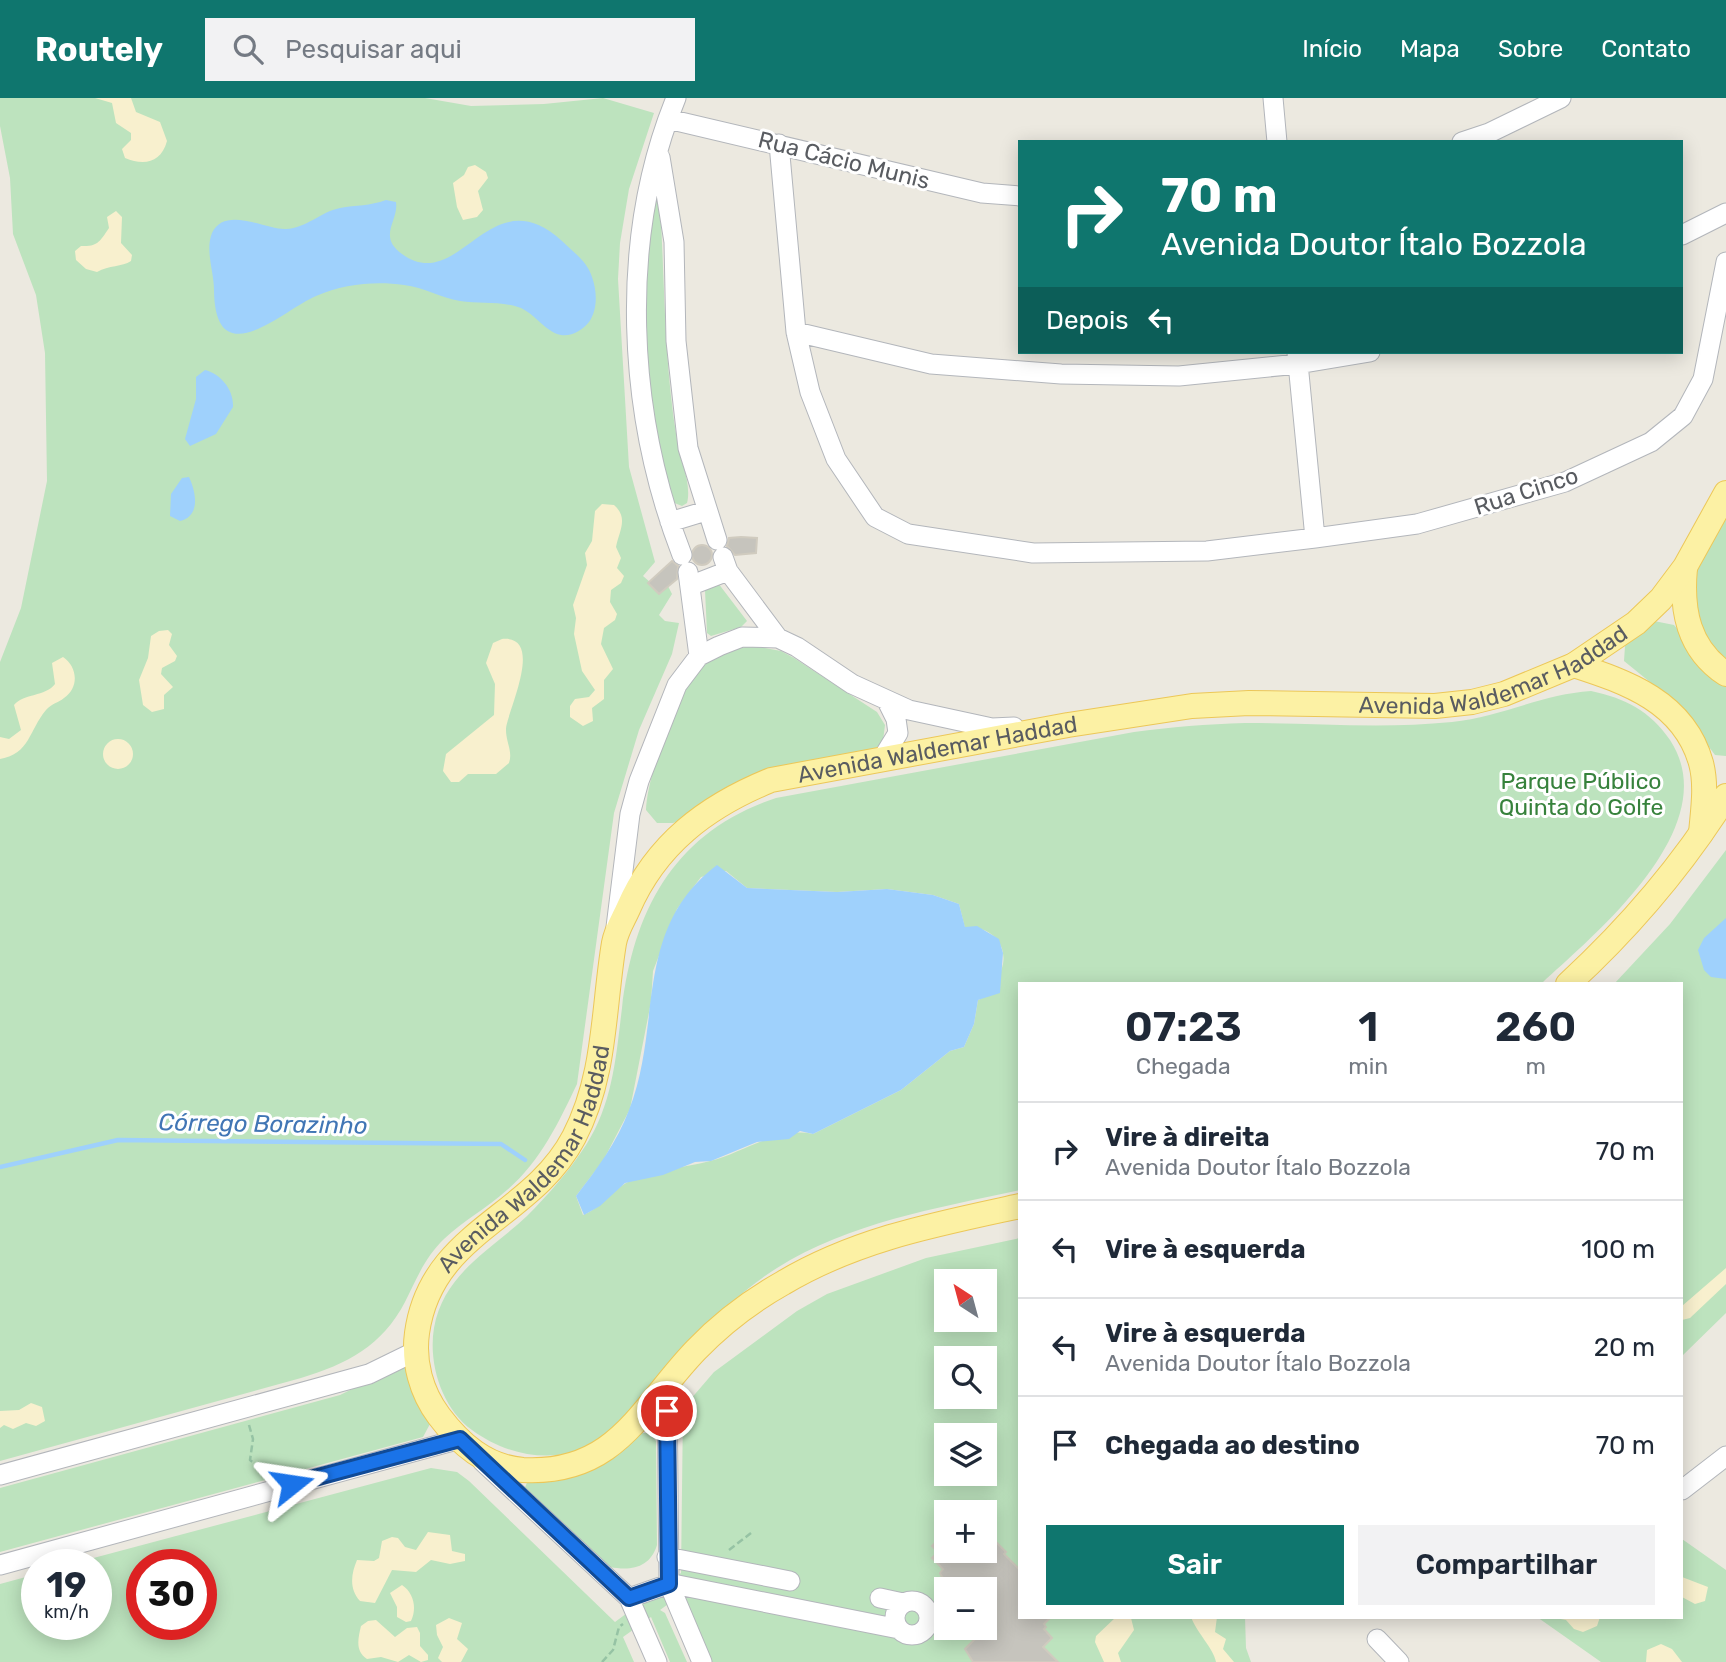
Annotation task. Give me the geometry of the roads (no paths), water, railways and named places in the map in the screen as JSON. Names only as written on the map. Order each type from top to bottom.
[{"type":"main road","name":"Avenida Waldemar Haddad","points":[[1018,1206],[884,1237],[806,1270],[727,1321],[696,1350],[636,1425],[592,1457],[548,1469],[520,1470],[487,1462],[465,1445],[428,1399],[414,1352],[428,1289],[443,1265],[547,1176],[573,1139],[592,1095],[601,1057],[615,938],[648,871],[670,842],[693,821],[744,791],[771,780],[1068,725],[1203,706],[1435,706],[1472,702],[1526,687],[1574,665],[1636,623],[1661,598],[1685,567],[1726,493]]},
{"type":"main road","points":[[1685,567],[1682,598],[1695,643],[1706,658],[1726,674]]},
{"type":"main road","points":[[1574,665],[1642,690],[1663,705],[1679,723],[1701,762],[1704,788],[1701,837]]},
{"type":"main road","points":[[1570,982],[1624,929],[1701,837],[1726,796]]},
{"type":"street","points":[[676,98],[658,145],[638,243],[639,348],[651,457],[687,570],[699,656]]},
{"type":"street","points":[[1273,98],[1277,140]]},
{"type":"street","points":[[1468,140],[1489,133],[1561,98]]},
{"type":"street","name":"Rua Cácio Munis","points":[[668,118],[982,193],[1018,196]]},
{"type":"street","points":[[658,145],[674,242],[676,341],[688,448],[705,511],[723,556],[778,638],[887,701],[909,710],[992,728],[1068,725]]},
{"type":"street","name":"Rua Cinco","points":[[779,145],[796,332],[810,392],[836,459],[875,517],[908,534],[1033,554],[1206,551],[1315,538],[1417,524],[1565,482],[1651,442],[1683,416],[1703,379],[1726,262]]},
{"type":"street","points":[[783,178],[805,151]]},
{"type":"street","points":[[1683,234],[1726,213]]},
{"type":"street","points":[[796,332],[931,364],[1061,374],[1179,376],[1297,358],[1346,354]]},
{"type":"street","points":[[1297,358],[1315,538]]},
{"type":"street","points":[[670,522],[705,511]]},
{"type":"street","points":[[687,570],[723,556]]},
{"type":"street","points":[[615,938],[630,814],[639,780],[677,685],[699,656],[742,637],[778,638]]},
{"type":"street","points":[[882,759],[898,733],[896,719],[887,701]]},
{"type":"street","points":[[0,1475],[369,1374],[414,1352]]},
{"type":"street","points":[[667,1385],[669,1584],[702,1662]]},
{"type":"street","points":[[0,1565],[268,1491],[465,1445],[629,1598],[657,1662]]},
{"type":"street","points":[[1683,1489],[1726,1456]]},
{"type":"street","points":[[667,1557],[790,1581]]},
{"type":"street","points":[[629,1598],[669,1584],[917,1634],[929,1622],[928,1611],[921,1603],[903,1603],[880,1598]]},
{"type":"street","points":[[899,1629],[896,1612],[903,1603]]},
{"type":"street","points":[[1377,1639],[1399,1662]]},
{"type":"water","points":[[386,200],[396,202],[391,241],[402,254],[423,263],[441,260],[459,251],[495,227],[514,221],[537,224],[562,241],[590,271],[596,300],[589,322],[576,332],[561,335],[518,307],[460,301],[411,286],[371,284],[349,286],[316,296],[253,331],[238,334],[226,330],[217,316],[210,254],[210,240],[218,225],[236,220],[278,228],[294,228],[333,210]]},
{"type":"water","points":[[205,370],[216,375],[225,384],[233,407],[216,434],[190,446],[185,439],[196,399],[196,377]]},
{"type":"water","points":[[189,477],[195,496],[194,509],[187,518],[180,521],[170,516],[171,494],[182,478]]},
{"type":"water","points":[[717,865],[747,888],[837,892],[887,889],[933,895],[959,904],[965,927],[977,926],[999,939],[1003,953],[1000,993],[978,1000],[974,1024],[964,1047],[950,1051],[901,1090],[813,1134],[800,1131],[789,1139],[757,1142],[711,1161],[695,1162],[663,1175],[625,1183],[600,1206],[584,1215],[576,1196],[619,1133],[639,1078],[654,980],[661,948],[672,918],[690,890]]},
{"type":"water","points":[[1726,918],[1726,979],[1711,977],[1704,970],[1698,950],[1704,938]]},
{"type":"waterway","name":"Córrego Borazinho","points":[[0,1167],[118,1140],[501,1144],[525,1160]]},
{"type":"park label","name":"Parque Público Quinta do Golfe","points":[[1581,794]]}]
